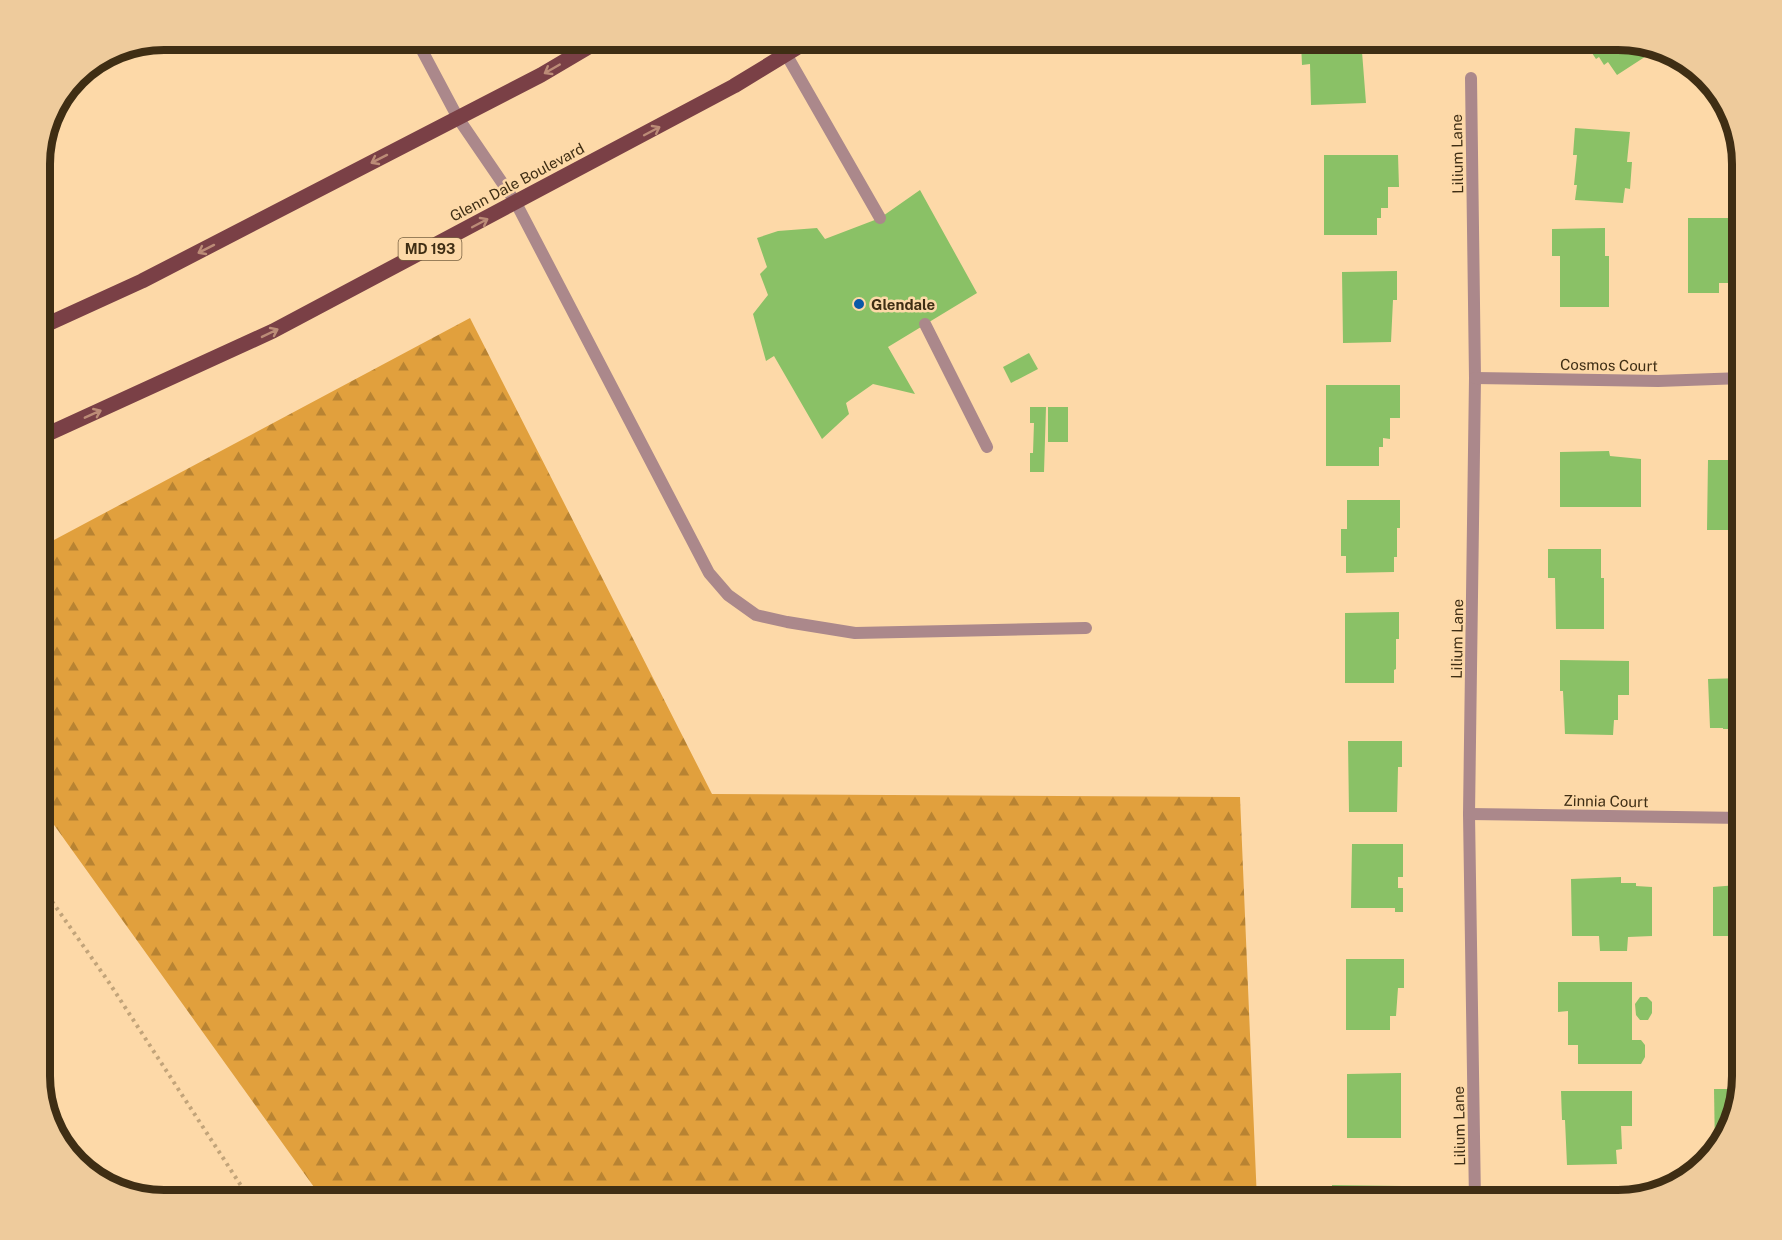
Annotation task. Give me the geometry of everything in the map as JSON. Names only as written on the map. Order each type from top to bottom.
[{"type":"main road","points":[[50,323],[142,281],[541,75],[583,50]]},
{"type":"main road","name":"Glenn Dale Boulevard","points":[[50,433],[273,332],[734,86],[793,50]]},
{"type":"street","points":[[422,50],[458,118],[516,203],[698,552],[710,573],[728,595],[756,615],[855,633],[1086,628]]},
{"type":"street","points":[[778,50],[786,54],[880,218]]},
{"type":"street","name":"Lilium Lane","points":[[1471,78],[1475,378],[1469,814],[1475,1190]]},
{"type":"street","points":[[925,324],[987,447]]},
{"type":"street","name":"Cosmos Court","points":[[1475,378],[1658,381],[1732,378]]},
{"type":"street","name":"Zinnia Court","points":[[1469,814],[1732,818]]},
{"type":"path","points":[[50,899],[108,981],[243,1190]]},
{"type":"green space","points":[[470,318],[712,794],[1240,797],[1257,1190],[316,1190],[50,819],[50,542]]},
{"type":"building","points":[[1301,50],[1362,50],[1366,103],[1311,105],[1310,64],[1302,65]]},
{"type":"building","points":[[1590,50],[1633,50],[1650,54],[1617,75],[1608,62],[1604,65],[1599,57],[1596,59]]},
{"type":"building","points":[[1575,128],[1630,132],[1627,162],[1632,162],[1630,189],[1625,188],[1623,203],[1575,200],[1577,155],[1573,155]]},
{"type":"building","points":[[1324,155],[1398,155],[1399,187],[1388,187],[1388,208],[1381,208],[1381,218],[1377,218],[1377,235],[1324,235]]},
{"type":"building","name":"Glendale","points":[[920,190],[977,293],[888,347],[915,394],[873,384],[846,403],[849,414],[822,439],[774,356],[766,361],[753,314],[768,295],[760,274],[767,267],[757,238],[778,231],[817,228],[825,239],[880,218]]},
{"type":"building","points":[[1688,218],[1732,218],[1732,283],[1719,283],[1719,293],[1688,293]]},
{"type":"building","points":[[1605,228],[1605,256],[1609,256],[1609,307],[1560,307],[1560,256],[1552,256],[1552,229]]},
{"type":"building","points":[[1397,271],[1397,300],[1393,300],[1391,342],[1343,343],[1342,272]]},
{"type":"building","points":[[1029,353],[1038,369],[1011,383],[1003,367]]},
{"type":"building","points":[[1326,385],[1400,385],[1400,418],[1390,418],[1390,439],[1383,438],[1383,447],[1379,447],[1379,466],[1326,466]]},
{"type":"building","points":[[1030,407],[1046,407],[1044,472],[1030,472],[1034,423],[1030,423]]},
{"type":"building","points":[[1048,407],[1068,407],[1068,442],[1048,442]]},
{"type":"building","points":[[1609,451],[1610,456],[1641,459],[1641,507],[1560,507],[1560,452]]},
{"type":"building","points":[[1708,460],[1732,460],[1732,530],[1707,530]]},
{"type":"building","points":[[1347,500],[1400,500],[1400,528],[1397,528],[1397,557],[1394,557],[1394,572],[1346,573],[1346,556],[1341,556],[1341,529],[1347,529]]},
{"type":"building","points":[[1548,549],[1601,549],[1601,578],[1604,578],[1604,629],[1556,629],[1555,578],[1548,578]]},
{"type":"building","points":[[1399,612],[1399,639],[1396,639],[1394,683],[1345,683],[1345,613]]},
{"type":"building","points":[[1560,660],[1629,661],[1629,695],[1618,695],[1618,720],[1614,720],[1613,735],[1565,734],[1563,691],[1560,691]]},
{"type":"building","points":[[1732,678],[1732,729],[1710,728],[1708,679]]},
{"type":"building","points":[[1348,741],[1402,741],[1402,767],[1398,767],[1397,812],[1349,812]]},
{"type":"building","points":[[1352,844],[1403,844],[1403,877],[1398,877],[1398,888],[1403,888],[1403,912],[1395,912],[1395,908],[1351,908]]},
{"type":"building","points":[[1621,877],[1621,883],[1636,883],[1636,886],[1652,887],[1652,936],[1628,937],[1627,951],[1600,951],[1599,936],[1572,936],[1571,879]]},
{"type":"building","points":[[1732,885],[1732,940],[1728,940],[1728,936],[1713,936],[1713,887]]},
{"type":"building","points":[[1346,959],[1404,959],[1404,988],[1398,988],[1396,1016],[1390,1016],[1390,1030],[1346,1030]]},
{"type":"building","points":[[1558,982],[1632,982],[1632,1040],[1641,1040],[1645,1045],[1645,1057],[1641,1064],[1578,1064],[1578,1045],[1568,1045],[1568,1011],[1558,1012]]},
{"type":"building","points":[[1640,997],[1647,997],[1652,1002],[1652,1013],[1648,1020],[1640,1020],[1636,1015],[1635,1004]]},
{"type":"building","points":[[1401,1073],[1401,1138],[1347,1138],[1347,1074]]},
{"type":"building","points":[[1714,1089],[1732,1089],[1729,1106],[1715,1137]]},
{"type":"building","points":[[1561,1091],[1632,1091],[1632,1126],[1621,1126],[1622,1149],[1616,1150],[1617,1164],[1567,1165]]},
{"type":"building","points":[[1332,1185],[1402,1186],[1402,1190],[1332,1190]]},
{"type":"place","name":"Glendale","points":[[859,304]]}]
